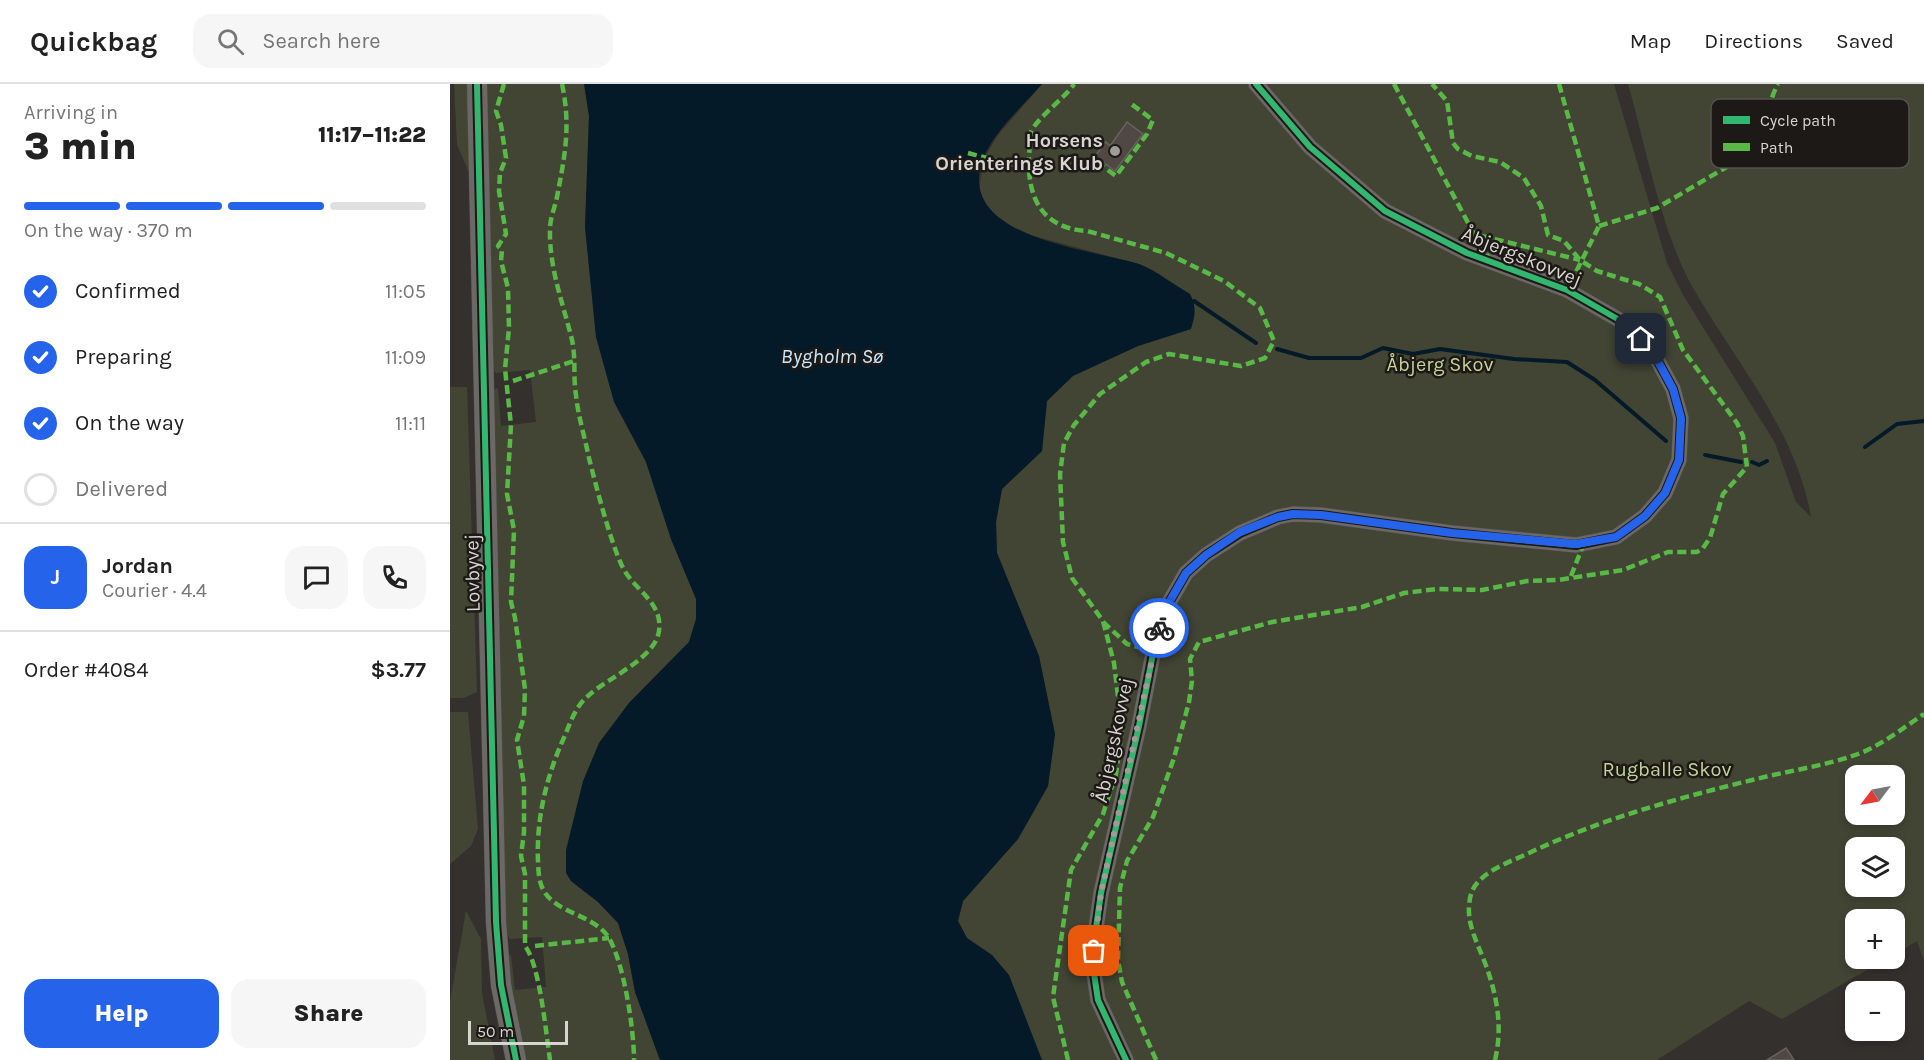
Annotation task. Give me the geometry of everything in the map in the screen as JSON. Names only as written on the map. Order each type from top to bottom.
[{"type":"street","name":"Lovbyvej","points":[[477,84],[496,922],[501,986],[516,1060]]},
{"type":"street","name":"Åbjergskovvej","points":[[1126,1060],[1098,1000],[1093,967],[1095,935],[1101,893],[1139,726],[1156,638],[1167,606],[1186,573],[1206,555],[1240,532],[1278,517],[1293,514],[1576,544],[1616,537],[1645,516],[1665,493],[1679,460],[1681,418],[1673,389],[1654,354],[1628,325],[1567,290],[1467,254],[1385,211],[1310,147],[1256,84]]},
{"type":"green space","points":[[454,84],[584,84],[589,116],[585,227],[596,337],[631,432],[646,462],[671,539],[696,599],[696,619],[689,642],[629,703],[599,743],[571,881],[598,902],[618,923],[628,954],[635,992],[660,1060],[522,1060],[505,957],[511,955],[515,990],[546,987],[542,937],[510,939],[505,932],[497,525],[491,390],[498,388],[501,426],[536,422],[530,370],[496,373],[492,368],[489,218],[457,145]]},
{"type":"green space","points":[[1042,84],[1614,84],[1667,263],[1683,295],[1775,443],[1796,502],[1811,517],[1803,485],[1778,426],[1763,398],[1693,288],[1682,265],[1663,215],[1628,84],[1924,84],[1924,961],[1917,941],[1905,948],[1905,909],[1845,909],[1845,969],[1869,969],[1782,1019],[1749,1001],[1657,1060],[1042,1060],[992,955],[967,938],[958,921],[963,901],[1018,839],[1048,786],[1055,734],[1039,656],[997,553],[996,522],[1002,489],[1042,451],[1047,401],[1073,375],[1138,346],[1191,329],[1142,265],[1019,232],[989,210],[979,191],[983,160],[998,135]]},
{"type":"green space","points":[[450,387],[467,387],[477,692],[464,698],[450,698]]},
{"type":"green space","points":[[450,712],[468,712],[478,829],[471,846],[450,864]]},
{"type":"green space","points":[[466,911],[481,939],[482,993],[495,1060],[450,1060],[450,1001]]},
{"type":"water","name":"Bygholm Sø","points":[[584,84],[1042,84],[1001,129],[983,159],[979,186],[988,207],[1007,223],[1032,236],[1139,264],[1190,294],[1195,312],[1191,329],[1138,346],[1073,376],[1047,401],[1042,451],[1002,489],[996,522],[997,553],[1039,656],[1055,734],[1048,786],[1018,839],[963,901],[958,921],[967,938],[992,955],[1009,975],[1042,1060],[660,1060],[635,992],[628,954],[618,923],[598,902],[571,881],[566,873],[566,850],[583,781],[599,743],[629,703],[689,642],[696,619],[696,599],[671,539],[646,462],[614,402],[596,337],[585,227],[589,116]]},
{"type":"building","name":"Horsens Orienterings Klub","points":[[1127,122],[1143,134],[1115,171],[1095,156],[1106,142],[1110,146]]},
{"type":"building","points":[[1786,1048],[1794,1060],[1767,1060]]},
{"type":"waterway","points":[[1194,301],[1256,343]]},
{"type":"waterway","points":[[1277,349],[1309,358],[1361,358],[1383,348],[1413,354],[1440,349],[1514,359],[1567,362],[1595,380],[1666,441]]},
{"type":"waterway","points":[[1865,447],[1897,424],[1924,421]]},
{"type":"waterway","points":[[1705,455],[1741,462]]},
{"type":"waterway","points":[[1752,462],[1759,465],[1767,461]]},
{"type":"marked path","points":[[504,84],[496,111],[501,125],[506,158],[500,173],[499,191],[506,234],[498,246],[502,250],[501,261],[508,288],[509,328],[505,369],[511,425],[507,494],[514,530],[511,602],[525,689],[524,716],[517,740],[524,785],[524,832],[521,856],[525,874],[525,946],[535,968],[550,1060]]},
{"type":"marked path","points":[[562,84],[565,99],[566,140],[551,221],[550,243],[554,272],[572,340],[578,411],[614,545],[628,576],[653,604],[657,612],[659,631],[656,641],[649,650],[588,696],[572,718],[552,768],[543,803],[538,839],[539,876],[543,889],[550,898],[591,922],[609,938],[619,964],[627,997],[634,1060]]},
{"type":"marked path","points":[[1068,1060],[1053,997],[1071,870],[1103,814],[1116,774],[1122,730],[1114,663],[1103,621],[1072,578],[1063,542],[1060,474],[1064,443],[1074,425],[1100,394],[1146,362],[1169,354],[1241,366],[1265,358],[1274,341],[1260,308],[1224,281],[1166,253],[1058,224],[1040,208],[1034,197],[1029,170],[1031,132],[1074,84]]},
{"type":"marked path","points":[[1394,84],[1474,234]]},
{"type":"marked path","points":[[1156,1060],[1122,982],[1118,960],[1120,888],[1127,861],[1153,817],[1174,758],[1189,702],[1192,681],[1190,659],[1199,642],[1272,622],[1362,607],[1404,593],[1437,589],[1482,590],[1527,581],[1558,580],[1623,570],[1668,552],[1697,552],[1710,538],[1723,494],[1747,467],[1743,436],[1737,423],[1683,350],[1660,297],[1639,284],[1597,271],[1580,260],[1564,241],[1548,235],[1541,206],[1524,178],[1500,162],[1472,156],[1458,149],[1453,143],[1447,101],[1432,84]]},
{"type":"marked path","points":[[1559,84],[1599,226],[1567,290]]},
{"type":"marked path","points":[[1772,99],[1778,84]]},
{"type":"marked path","points":[[1097,162],[1116,176],[1147,134],[1153,120],[1130,103]]},
{"type":"marked path","points":[[968,153],[1028,169]]},
{"type":"marked path","points":[[1599,226],[1657,208],[1725,168]]},
{"type":"marked path","points":[[1491,262],[1474,234],[1580,260]]},
{"type":"marked path","points":[[513,381],[574,361]]},
{"type":"marked path","points":[[1571,576],[1584,543]]},
{"type":"marked path","points":[[1103,622],[1127,644],[1153,651]]},
{"type":"marked path","points":[[1495,1060],[1499,1023],[1496,999],[1472,929],[1469,912],[1471,894],[1475,886],[1487,874],[1556,841],[1639,811],[1723,787],[1858,754],[1884,741],[1924,714]]},
{"type":"marked path","points":[[535,946],[609,938]]},
{"type":"cycle path","points":[[477,84],[496,922],[501,985],[516,1060]]},
{"type":"cycle path","points":[[1126,1060],[1098,1000],[1093,967],[1095,935],[1101,893],[1139,726],[1156,638],[1167,606],[1186,573],[1206,555],[1240,533],[1278,517],[1293,514],[1321,515],[1452,533],[1576,545],[1616,537],[1645,516],[1665,493],[1679,460],[1681,418],[1673,389],[1654,354],[1628,325],[1567,290],[1467,253],[1385,211],[1310,147],[1256,84]]},
{"type":"way so far","points":[[1094,951],[1101,893],[1159,628]]},
{"type":"place","name":"Horsens Orienterings Klub","points":[[1115,151]]},
{"type":"route","points":[[1159,628],[1167,606],[1186,573],[1206,555],[1240,532],[1278,517],[1293,514],[1321,515],[1452,533],[1576,544],[1616,537],[1645,516],[1665,493],[1679,460],[1681,418],[1673,389],[1654,354],[1641,339]]},
{"type":"park label","name":"Åbjerg Skov","points":[[1440,364]]},
{"type":"park label","name":"Rugballe Skov","points":[[1667,769]]}]
